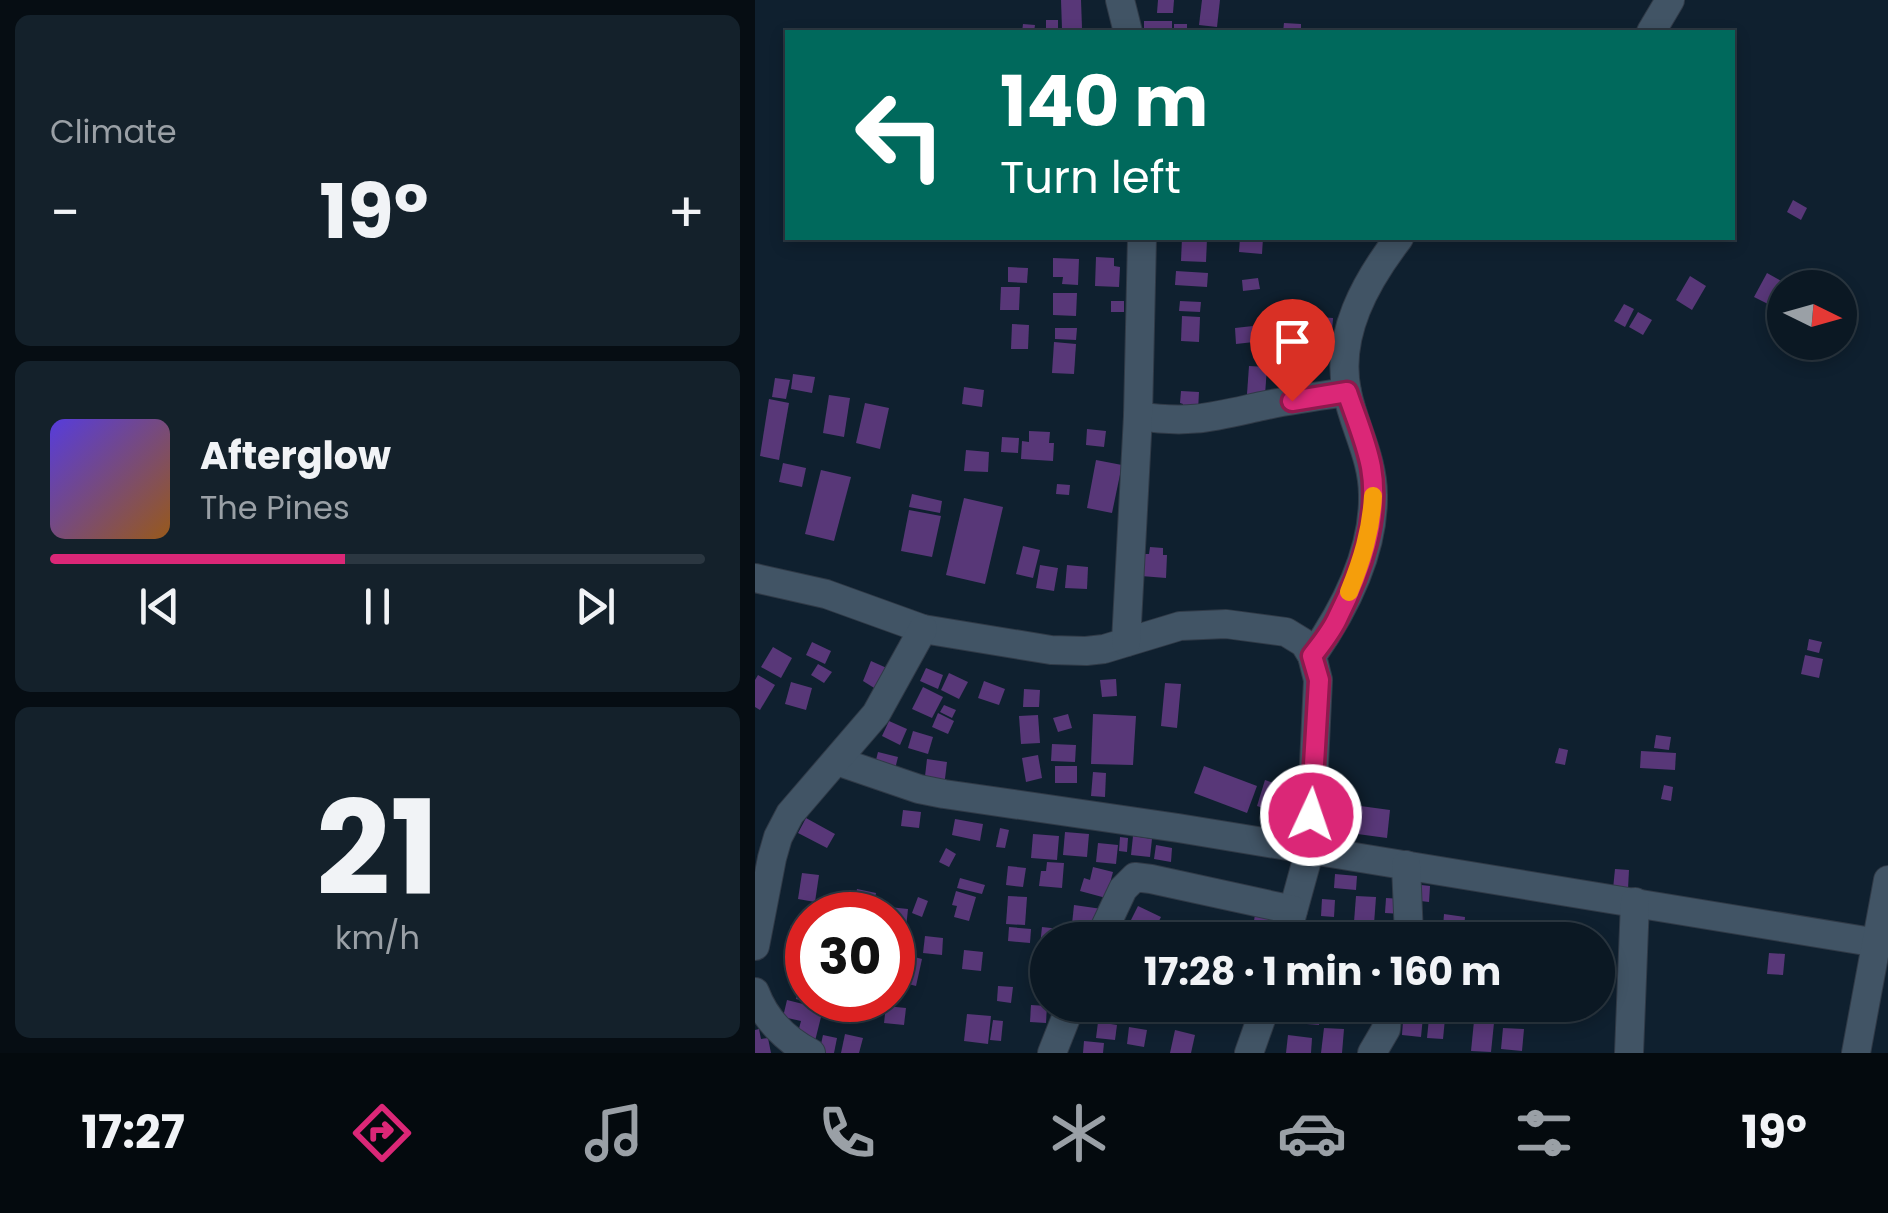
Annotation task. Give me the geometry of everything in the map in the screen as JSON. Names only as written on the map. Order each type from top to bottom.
[{"type":"street","points":[[1120,0],[1127,30]]},
{"type":"street","points":[[1652,30],[1670,0]]},
{"type":"street","points":[[1126,642],[1138,416],[1142,240]]},
{"type":"street","points":[[1312,656],[1337,621],[1372,524],[1371,465],[1347,392],[1349,324],[1360,299],[1398,240]]},
{"type":"street","points":[[1138,416],[1197,420],[1347,392]]},
{"type":"street","points":[[755,578],[827,594],[923,629],[1051,650],[1104,649],[1180,626],[1226,624],[1286,632],[1304,643],[1319,680],[1310,849],[1290,922]]},
{"type":"street","points":[[755,946],[778,837],[790,814],[876,714],[923,629]]},
{"type":"street","points":[[837,760],[919,789],[1406,864],[1878,943]]},
{"type":"street","points":[[1406,864],[1408,922]]},
{"type":"street","points":[[1107,922],[1123,889],[1135,877],[1293,910]]},
{"type":"street","points":[[1856,1053],[1888,880]]},
{"type":"street","points":[[1629,1053],[1635,902]]},
{"type":"street","points":[[755,992],[770,1019],[795,1045],[811,1053]]},
{"type":"street","points":[[1052,1053],[1064,1022]]},
{"type":"street","points":[[1249,1053],[1260,1022]]},
{"type":"street","points":[[1372,1053],[1386,1022]]},
{"type":"building","points":[[1061,0],[1081,0],[1082,28],[1062,29]]},
{"type":"building","points":[[1158,0],[1174,0],[1173,13],[1157,13]]},
{"type":"building","points":[[1202,0],[1220,0],[1217,27],[1199,25]]},
{"type":"building","points":[[1046,20],[1058,20],[1058,30],[1046,30]]},
{"type":"building","points":[[1144,21],[1172,21],[1172,30],[1144,30]]},
{"type":"building","points":[[1284,23],[1301,24],[1301,30],[1283,30]]},
{"type":"building","points":[[1023,24],[1035,25],[1034,30],[1022,30]]},
{"type":"building","points":[[1174,24],[1187,24],[1187,30],[1174,30]]},
{"type":"building","points":[[1793,200],[1807,208],[1801,220],[1787,212]]},
{"type":"building","points":[[1182,240],[1207,240],[1206,262],[1181,261]]},
{"type":"building","points":[[1240,240],[1263,240],[1262,254],[1239,252]]},
{"type":"building","points":[[1096,257],[1114,258],[1114,266],[1120,267],[1119,287],[1095,286]]},
{"type":"building","points":[[1053,258],[1079,259],[1078,285],[1062,284],[1063,277],[1053,277]]},
{"type":"building","points":[[1008,267],[1028,268],[1027,283],[1008,282]]},
{"type":"building","points":[[1176,271],[1208,273],[1207,287],[1175,285]]},
{"type":"building","points":[[1767,273],[1767,304],[1754,297]]},
{"type":"building","points":[[1690,276],[1706,286],[1692,310],[1676,300]]},
{"type":"building","points":[[1258,278],[1260,289],[1243,291],[1242,280]]},
{"type":"building","points":[[1001,287],[1020,287],[1019,310],[1000,310]]},
{"type":"building","points":[[1053,293],[1077,293],[1076,316],[1053,315]]},
{"type":"building","points":[[1111,301],[1124,301],[1124,312],[1111,312]]},
{"type":"building","points":[[1180,301],[1201,302],[1200,312],[1179,311]]},
{"type":"building","points":[[1624,304],[1634,309],[1625,327],[1614,321]]},
{"type":"building","points":[[1638,312],[1652,320],[1643,335],[1629,327]]},
{"type":"building","points":[[1182,316],[1200,317],[1199,342],[1181,341]]},
{"type":"building","points":[[1319,317],[1333,318],[1332,331],[1318,330]]},
{"type":"building","points":[[1012,324],[1029,325],[1028,349],[1011,349]]},
{"type":"building","points":[[1253,326],[1254,342],[1236,344],[1235,328]]},
{"type":"building","points":[[1055,328],[1077,328],[1076,340],[1055,339]]},
{"type":"building","points":[[1054,342],[1076,344],[1074,374],[1052,373]]},
{"type":"building","points":[[1249,366],[1267,367],[1265,395],[1247,394]]},
{"type":"building","points":[[793,374],[815,377],[812,393],[791,389]]},
{"type":"building","points":[[775,378],[790,380],[786,399],[772,397]]},
{"type":"building","points":[[964,387],[984,390],[982,407],[962,404]]},
{"type":"building","points":[[1181,391],[1199,392],[1198,411],[1183,410]]},
{"type":"building","points":[[829,395],[850,398],[844,437],[823,433]]},
{"type":"building","points":[[769,399],[789,403],[779,460],[760,456]]},
{"type":"building","points":[[865,403],[889,408],[880,449],[856,443]]},
{"type":"building","points":[[1087,429],[1106,431],[1104,447],[1086,445]]},
{"type":"building","points":[[1029,431],[1050,432],[1053,461],[1021,459],[1022,441],[1029,442]]},
{"type":"building","points":[[1002,437],[1019,438],[1018,453],[1001,452]]},
{"type":"building","points":[[966,450],[989,452],[988,472],[964,471]]},
{"type":"building","points":[[1096,460],[1122,465],[1112,513],[1087,508]]},
{"type":"building","points":[[783,463],[806,468],[802,487],[779,482]]},
{"type":"building","points":[[821,470],[851,477],[834,541],[805,534]]},
{"type":"building","points":[[1057,484],[1070,485],[1069,495],[1056,494]]},
{"type":"building","points":[[912,494],[942,501],[940,513],[909,507]]},
{"type":"building","points":[[964,498],[1003,507],[985,584],[946,575]]},
{"type":"building","points":[[909,510],[941,516],[932,557],[901,551]]},
{"type":"building","points":[[1023,546],[1040,550],[1033,578],[1016,574]]},
{"type":"building","points":[[1150,547],[1163,548],[1163,555],[1167,555],[1166,578],[1141,576],[1143,554],[1149,554]]},
{"type":"building","points":[[1040,565],[1058,568],[1054,591],[1036,588]]},
{"type":"building","points":[[1067,565],[1088,567],[1087,589],[1065,588]]},
{"type":"building","points":[[1809,639],[1822,642],[1819,653],[1807,650]]},
{"type":"building","points":[[812,642],[831,651],[825,664],[806,655]]},
{"type":"building","points":[[773,647],[792,658],[781,678],[761,667]]},
{"type":"building","points":[[1805,655],[1823,659],[1819,678],[1801,674]]},
{"type":"building","points":[[871,661],[889,669],[879,691],[863,681]]},
{"type":"building","points":[[818,664],[832,672],[824,683],[811,675]]},
{"type":"building","points":[[926,668],[943,675],[938,689],[920,681]]},
{"type":"building","points":[[949,673],[968,682],[959,699],[941,690]]},
{"type":"building","points":[[758,675],[775,685],[760,710],[755,707]]},
{"type":"building","points":[[1116,679],[1117,696],[1102,697],[1100,680]]},
{"type":"building","points":[[984,681],[1005,689],[999,705],[978,698]]},
{"type":"building","points":[[791,682],[812,688],[806,710],[785,704]]},
{"type":"building","points":[[1165,683],[1181,684],[1177,728],[1161,726]]},
{"type":"building","points":[[923,687],[943,697],[932,718],[912,709]]},
{"type":"building","points":[[1024,689],[1040,690],[1039,707],[1023,707]]},
{"type":"building","points":[[944,705],[956,710],[952,718],[940,712]]},
{"type":"building","points":[[938,713],[954,721],[948,734],[932,727]]},
{"type":"building","points":[[1068,714],[1072,728],[1058,732],[1053,718]]},
{"type":"building","points":[[1093,714],[1136,716],[1133,765],[1091,764]]},
{"type":"building","points":[[1038,715],[1040,743],[1021,744],[1019,716]]},
{"type":"building","points":[[889,721],[907,729],[900,745],[882,736]]},
{"type":"building","points":[[913,731],[933,737],[928,754],[908,748]]},
{"type":"building","points":[[1656,735],[1671,737],[1669,750],[1654,748]]},
{"type":"building","points":[[1052,744],[1076,745],[1075,762],[1051,761]]},
{"type":"building","points":[[1559,748],[1568,750],[1565,765],[1555,763]]},
{"type":"building","points":[[1641,751],[1676,753],[1675,770],[1640,768]]},
{"type":"building","points":[[878,752],[898,757],[894,773],[874,768]]},
{"type":"building","points":[[1038,755],[1042,778],[1026,782],[1022,758]]},
{"type":"building","points":[[927,759],[947,762],[944,787],[924,785]]},
{"type":"building","points":[[1055,766],[1077,766],[1077,783],[1055,783]]},
{"type":"building","points":[[1204,766],[1257,786],[1247,813],[1194,793]]},
{"type":"building","points":[[1093,772],[1106,773],[1105,797],[1091,796]]},
{"type":"building","points":[[1265,780],[1308,795],[1300,820],[1257,806]]},
{"type":"building","points":[[1664,785],[1673,787],[1671,801],[1661,799]]},
{"type":"building","points":[[1353,805],[1390,810],[1387,838],[1350,833]]},
{"type":"building","points":[[903,810],[921,812],[919,828],[901,826]]},
{"type":"building","points":[[806,818],[835,834],[827,848],[798,833]]},
{"type":"building","points":[[955,819],[983,824],[980,841],[952,835]]},
{"type":"building","points":[[1000,828],[1009,830],[1005,848],[996,847]]},
{"type":"building","points":[[1065,832],[1089,834],[1087,857],[1063,855]]},
{"type":"building","points":[[1033,834],[1059,836],[1057,860],[1031,858]]},
{"type":"building","points":[[1133,836],[1152,839],[1150,857],[1131,855]]},
{"type":"building","points":[[1120,837],[1128,838],[1127,852],[1119,851]]},
{"type":"building","points":[[1098,843],[1118,845],[1116,864],[1096,862]]},
{"type":"building","points":[[1156,845],[1172,848],[1171,862],[1154,859]]},
{"type":"building","points":[[946,848],[956,854],[949,867],[939,862]]},
{"type":"building","points":[[1047,862],[1064,863],[1062,888],[1039,886]]},
{"type":"building","points":[[1008,866],[1026,868],[1023,887],[1006,885]]},
{"type":"building","points":[[1093,867],[1113,872],[1106,898],[1080,891],[1084,878],[1090,880]]},
{"type":"building","points":[[1615,869],[1629,870],[1628,889],[1613,889]]},
{"type":"building","points":[[802,873],[819,875],[816,892],[799,892]]},
{"type":"building","points":[[1335,874],[1357,876],[1356,890],[1334,888]]},
{"type":"building","points":[[960,878],[985,885],[982,894],[957,888]]},
{"type":"building","points":[[1413,884],[1430,886],[1429,902],[1412,900]]},
{"type":"building","points":[[956,891],[976,897],[969,921],[954,917]]},
{"type":"building","points":[[1008,896],[1027,897],[1025,925],[1006,924]]},
{"type":"building","points":[[1356,896],[1376,897],[1374,922],[1354,922]]},
{"type":"building","points":[[918,897],[928,901],[922,917],[915,914]]},
{"type":"building","points":[[1386,898],[1403,899],[1402,914],[1385,913]]},
{"type":"building","points":[[1322,899],[1335,900],[1334,917],[1321,916]]},
{"type":"building","points":[[1074,905],[1102,909],[1100,922],[1072,922]]},
{"type":"building","points":[[1138,906],[1161,917],[1158,922],[1130,922]]},
{"type":"building","points":[[1255,914],[1283,919],[1283,922],[1254,922]]},
{"type":"building","points":[[1444,914],[1465,917],[1465,922],[1443,922]]},
{"type":"building","points":[[1009,927],[1030,929],[1030,943],[1008,941]]},
{"type":"building","points":[[925,936],[943,938],[942,955],[923,953]]},
{"type":"building","points":[[964,950],[983,952],[981,971],[962,969]]},
{"type":"building","points":[[1769,953],[1785,954],[1783,975],[1767,974]]},
{"type":"building","points":[[915,957],[922,959],[915,986]]},
{"type":"building","points":[[998,986],[1013,987],[1011,1003],[997,1001]]},
{"type":"building","points":[[967,1014],[991,1016],[988,1044],[964,1041]]},
{"type":"building","points":[[993,1020],[1003,1021],[1001,1041],[990,1040]]},
{"type":"building","points":[[801,1022],[820,1022],[814,1045],[796,1040]]},
{"type":"building","points":[[1098,1022],[1117,1025],[1115,1040],[1096,1038]]},
{"type":"building","points":[[1403,1022],[1422,1022],[1421,1037],[1402,1035]]},
{"type":"building","points":[[1429,1022],[1445,1022],[1443,1039],[1427,1038]]},
{"type":"building","points":[[1474,1022],[1494,1023],[1491,1052],[1471,1051]]},
{"type":"building","points":[[1129,1027],[1147,1030],[1144,1047],[1127,1044]]},
{"type":"building","points":[[1324,1028],[1344,1029],[1342,1053],[1321,1053]]},
{"type":"building","points":[[1503,1028],[1524,1029],[1522,1051],[1501,1049]]},
{"type":"building","points":[[759,1029],[761,1039],[768,1038],[771,1053],[755,1053],[755,1030]]},
{"type":"building","points":[[1175,1030],[1195,1035],[1191,1053],[1170,1053]]},
{"type":"building","points":[[845,1034],[863,1038],[859,1053],[841,1053]]},
{"type":"building","points":[[823,1035],[837,1038],[834,1053],[819,1053]]},
{"type":"building","points":[[1288,1035],[1312,1038],[1311,1053],[1286,1053]]},
{"type":"building","points":[[1084,1041],[1104,1043],[1103,1053],[1083,1053]]},
{"type":"slow traffic","points":[[1349,592],[1372,524],[1373,496]]},
{"type":"route","points":[[1292,401],[1347,392],[1371,465],[1373,494],[1372,524],[1360,565],[1337,621],[1312,656],[1319,680],[1311,815]]}]
